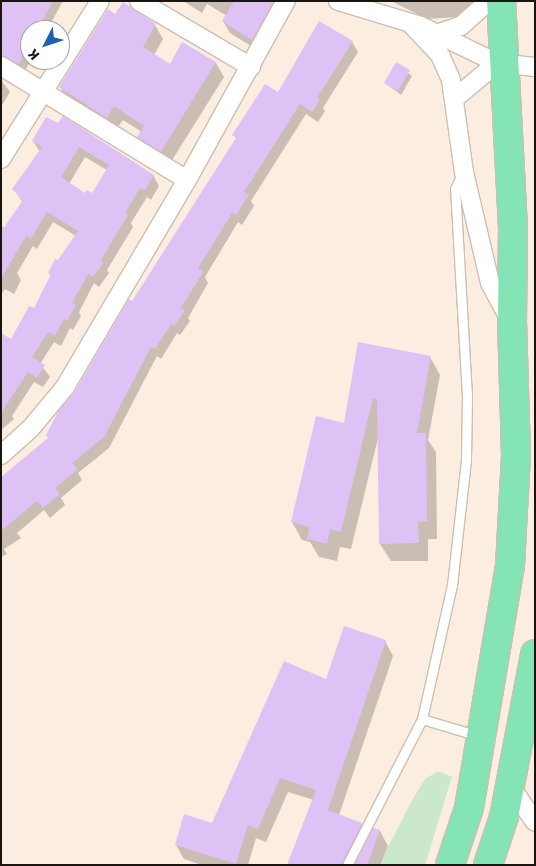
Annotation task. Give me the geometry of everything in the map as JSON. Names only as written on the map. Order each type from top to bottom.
[{"type":"highway","points":[[450,865],[469,808],[510,566],[516,455],[512,323],[513,228],[502,64],[501,1]]},
{"type":"highway","points":[[488,865],[510,787],[535,654]]},
{"type":"street","points":[[1,159],[100,1]]},
{"type":"street","points":[[139,1],[252,67]]},
{"type":"street","points":[[1,455],[32,428],[65,388],[252,67],[286,1]]},
{"type":"street","points":[[338,1],[439,33],[502,64],[535,67]]},
{"type":"street","points":[[439,33],[460,26],[489,1]]},
{"type":"street","points":[[412,25],[444,61],[454,100],[464,172],[490,283],[512,323]]},
{"type":"street","points":[[454,100],[502,64]]},
{"type":"street","points":[[1,66],[187,180]]},
{"type":"street","points":[[510,787],[535,822]]},
{"type":"lane","points":[[347,865],[422,719],[452,585],[466,460],[467,396],[455,189],[464,172]]},
{"type":"lane","points":[[422,719],[480,737]]},
{"type":"green space","points":[[438,771],[452,777],[425,865],[379,865],[425,779]]},
{"type":"building","points":[[1,1],[53,1],[43,20],[20,20],[19,64],[1,55]]},
{"type":"building","points":[[234,1],[274,1],[252,40],[222,21]]},
{"type":"building","points":[[123,2],[156,24],[143,47],[170,64],[182,42],[216,62],[161,152],[137,137],[144,126],[114,106],[107,118],[59,87],[108,9],[115,14]]},
{"type":"building","points":[[319,21],[353,41],[317,98],[320,100],[312,112],[300,104],[244,192],[249,195],[236,215],[232,213],[198,268],[203,272],[181,308],[185,310],[174,326],[171,324],[155,349],[151,347],[104,437],[72,463],[78,469],[55,488],[60,494],[43,508],[37,501],[1,531],[1,477],[48,438],[46,435],[59,410],[74,393],[129,299],[132,301],[236,138],[232,135],[265,84],[278,92]]},
{"type":"building","points":[[396,62],[410,70],[398,91],[384,83]]},
{"type":"building","points":[[63,116],[154,175],[145,190],[140,188],[125,213],[128,215],[101,260],[104,262],[93,277],[88,274],[72,303],[76,305],[67,321],[64,319],[55,336],[48,332],[32,357],[45,365],[37,378],[28,372],[1,413],[1,333],[11,339],[29,306],[34,308],[51,274],[48,273],[55,259],[58,260],[78,231],[47,212],[31,239],[26,236],[1,279],[1,232],[23,200],[12,189],[42,147],[32,141],[46,117],[58,123]],"holes":[[[79,147],[109,165],[92,193],[87,190],[85,193],[61,177]]]},
{"type":"building","points":[[358,342],[431,356],[417,433],[426,433],[427,521],[418,522],[419,543],[379,544],[377,399],[373,398],[341,532],[330,529],[327,544],[307,539],[310,527],[291,522],[316,416],[344,423]]},
{"type":"building","points":[[344,626],[386,640],[328,810],[362,823],[341,865],[287,865],[316,790],[280,778],[258,829],[248,825],[236,864],[175,845],[184,814],[212,823],[284,661],[326,679]]},
{"type":"building","points":[[373,828],[380,830],[367,865],[354,865]]}]
